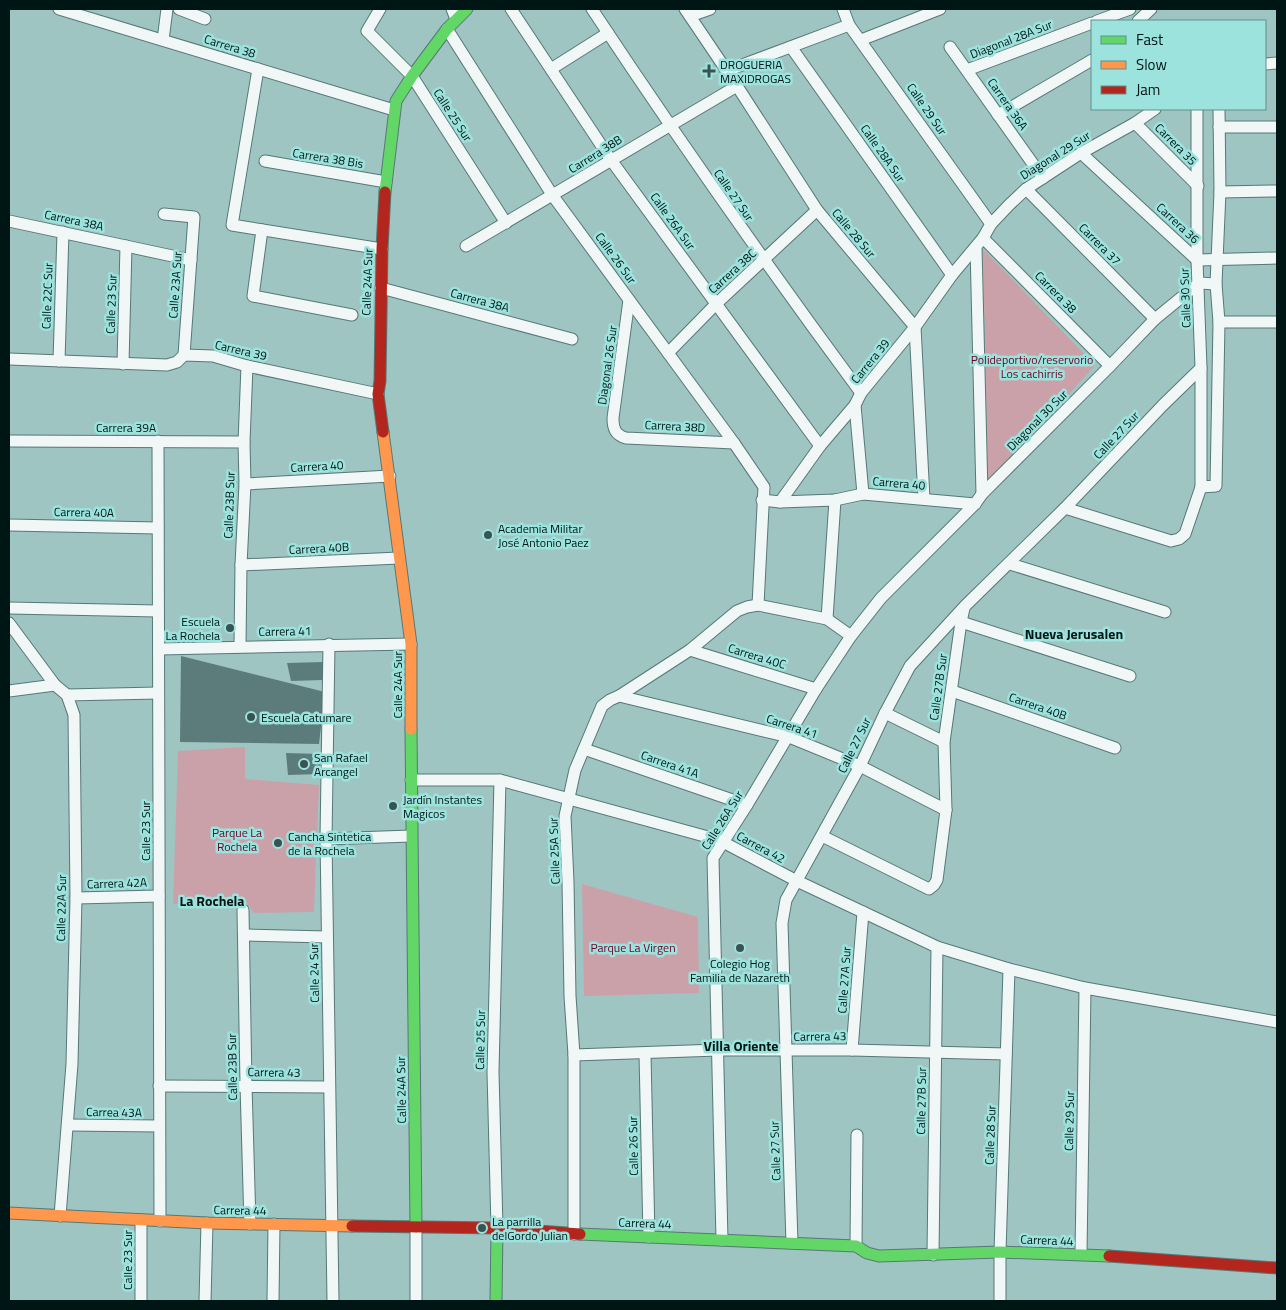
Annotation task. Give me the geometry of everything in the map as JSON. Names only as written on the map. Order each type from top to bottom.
[{"type":"street","name":"Carrera 38","points":[[59,9],[394,110]]},
{"type":"street","points":[[163,40],[166,9]]},
{"type":"street","points":[[179,9],[205,19]]},
{"type":"street","name":"Calle 25 Sur","points":[[380,9],[367,31],[412,76],[506,223]]},
{"type":"street","points":[[412,76],[447,30],[454,14],[467,9]]},
{"type":"street","name":"Calle 26A Sur","points":[[511,9],[611,160],[820,446]]},
{"type":"street","name":"Calle 27 Sur","points":[[592,9],[669,126],[764,261],[861,393]]},
{"type":"street","points":[[688,12],[710,9]]},
{"type":"street","name":"Calle 29 Sur","points":[[842,9],[849,25],[991,224]]},
{"type":"street","points":[[861,40],[940,9]]},
{"type":"street","points":[[1100,20],[1130,9]]},
{"type":"street","points":[[1139,20],[1151,9]]},
{"type":"street","name":"Calle 28 Sur","points":[[688,12],[817,210],[915,327]]},
{"type":"street","name":"Diagonal 28A Sur","points":[[968,70],[1091,23]]},
{"type":"street","points":[[726,70],[849,25]]},
{"type":"street","name":"Calle 26 Sur","points":[[447,30],[553,196],[734,443],[764,487],[762,500]]},
{"type":"street","points":[[551,69],[608,33]]},
{"type":"street","name":"Calle 28A Sur","points":[[791,47],[952,275]]},
{"type":"street","name":"Carrera 36A","points":[[950,47],[1043,178]]},
{"type":"street","points":[[998,115],[1091,61]]},
{"type":"street","points":[[258,69],[232,225],[382,249]]},
{"type":"street","name":"Calle 24A Sur","points":[[412,76],[399,95],[394,110],[386,182],[382,249],[380,381],[378,394],[411,644],[416,1301]]},
{"type":"street","name":"Carrera 38B","points":[[466,246],[738,86]]},
{"type":"street","name":"Diagonal 29 Sur","points":[[979,242],[991,224],[1026,189],[1081,153],[1135,123],[1154,110]]},
{"type":"street","name":"Calle 30 Sur","points":[[1197,110],[1197,260],[1201,368],[1201,487]]},
{"type":"street","points":[[1065,508],[1172,541],[1179,539],[1185,534],[1201,487],[1216,486],[1219,322],[1216,284],[1220,192],[1219,110]]},
{"type":"street","name":"Carrera 35","points":[[1135,123],[1198,186]]},
{"type":"street","points":[[1219,127],[1277,127]]},
{"type":"street","name":"Carrera 36","points":[[1081,153],[1197,260],[1277,258]]},
{"type":"street","name":"Carrera 38 Bis","points":[[264,162],[386,182]]},
{"type":"street","name":"Carrera 37","points":[[1026,189],[1155,319]]},
{"type":"street","points":[[1220,192],[1277,191]]},
{"type":"street","name":"Carrera 38C","points":[[668,353],[716,304],[817,210]]},
{"type":"street","name":"Calle 23A Sur","points":[[164,214],[194,217],[184,355]]},
{"type":"street","name":"Carrera 38A","points":[[9,221],[191,260]]},
{"type":"street","points":[[262,230],[253,296],[352,315]]},
{"type":"street","name":"Calle 22C Sur","points":[[59,361],[63,232]]},
{"type":"street","name":"Carrera 38","points":[[979,242],[1110,366]]},
{"type":"street","points":[[979,242],[982,494]]},
{"type":"street","name":"Carrera 39","points":[[780,502],[820,446],[855,405],[861,393],[915,327],[952,275],[979,242]]},
{"type":"street","name":"Calle 23 Sur","points":[[123,364],[126,246]]},
{"type":"street","points":[[1199,283],[1216,284]]},
{"type":"street","name":"Diagonal 30 Sur","points":[[982,494],[1155,319],[1199,283]]},
{"type":"street","name":"Carrera 38A","points":[[381,288],[572,339]]},
{"type":"street","name":"Diagonal 26 Sur","points":[[616,433],[613,418],[630,300]]},
{"type":"street","points":[[1219,322],[1277,322]]},
{"type":"street","points":[[915,327],[924,499]]},
{"type":"street","name":"Carrera 39","points":[[9,359],[168,365],[176,362],[184,355],[213,356],[247,366],[378,394]]},
{"type":"street","name":"Calle 23B Sur","points":[[240,646],[247,366]]},
{"type":"street","name":"Calle 27 Sur","points":[[792,1243],[782,923],[786,900],[860,766],[885,712],[910,666],[965,606],[1010,564],[1201,368]]},
{"type":"street","points":[[855,405],[863,494]]},
{"type":"street","name":"Carrera 38D","points":[[616,433],[626,438],[734,443]]},
{"type":"street","name":"Carrera 39A","points":[[9,441],[244,442]]},
{"type":"street","name":"Calle 23 Sur","points":[[158,441],[160,1221]]},
{"type":"street","name":"Carrera 40","points":[[245,484],[390,476]]},
{"type":"street","name":"Carrera 40","points":[[762,500],[780,502],[835,500],[863,494],[974,504]]},
{"type":"street","name":"Calle 26A Sur","points":[[722,1240],[713,858],[789,736],[816,688],[851,636],[880,598],[982,494]]},
{"type":"street","points":[[762,500],[758,605],[827,619],[851,636]]},
{"type":"street","points":[[827,619],[835,500]]},
{"type":"street","name":"Carrera 40A","points":[[9,525],[158,528]]},
{"type":"street","name":"Carrera 40B","points":[[241,565],[399,558]]},
{"type":"street","points":[[1010,564],[1166,612]]},
{"type":"street","name":"Calle 25A Sur","points":[[574,1234],[574,1056],[570,996],[565,816],[575,770],[602,706],[690,650],[736,611],[758,605]]},
{"type":"street","name":"Calle 27B Sur","points":[[822,836],[929,889],[934,885],[937,880],[946,810],[944,742],[961,622],[965,606]]},
{"type":"street","points":[[9,608],[158,611]]},
{"type":"street","points":[[961,622],[1130,676]]},
{"type":"street","points":[[9,623],[55,685],[67,695],[158,693]]},
{"type":"street","name":"Carrera 41","points":[[158,649],[328,644],[411,644]]},
{"type":"street","name":"Calle 24 Sur","points":[[328,644],[326,839],[333,1301]]},
{"type":"street","name":"Carrera 40C","points":[[690,650],[816,688]]},
{"type":"street","points":[[9,691],[55,685]]},
{"type":"street","name":"Carrera 40B","points":[[952,691],[1114,748]]},
{"type":"street","name":"Calle 22A Sur","points":[[60,1216],[72,1064],[76,898],[74,715],[67,695]]},
{"type":"street","name":"Carrera 41","points":[[618,696],[789,736],[860,766],[946,810]]},
{"type":"street","points":[[885,712],[944,742]]},
{"type":"street","name":"Carrera 41A","points":[[584,749],[747,805]]},
{"type":"street","name":"Carrera 42","points":[[411,780],[500,780],[569,798],[723,842],[797,881],[937,947],[1009,969],[1085,988],[1277,1022]]},
{"type":"street","name":"Calle 25 Sur","points":[[496,1301],[497,1228],[493,1072],[500,780]]},
{"type":"street","points":[[326,839],[411,836]]},
{"type":"street","name":"Carrera 42A","points":[[76,898],[159,896]]},
{"type":"street","name":"Calle 23B Sur","points":[[243,910],[250,1224]]},
{"type":"street","name":"Calle 27A Sur","points":[[852,1050],[862,912]]},
{"type":"street","points":[[244,935],[327,937]]},
{"type":"street","name":"Calle 27B Sur","points":[[933,1255],[937,947]]},
{"type":"street","name":"Calle 28 Sur","points":[[1000,1301],[1009,969]]},
{"type":"street","name":"Calle 29 Sur","points":[[1081,1254],[1085,988]]},
{"type":"street","name":"Carrera 43","points":[[574,1056],[718,1050],[852,1050],[1006,1054]]},
{"type":"street","name":"Calle 26 Sur","points":[[645,1054],[649,1237]]},
{"type":"street","name":"Carrera 43","points":[[159,1086],[246,1085],[329,1087]]},
{"type":"street","name":"Carrea 43A","points":[[68,1125],[159,1126]]},
{"type":"street","points":[[856,1135],[856,1246]]},
{"type":"street","name":"Carrera 44","points":[[9,1213],[207,1223],[497,1228],[574,1234],[856,1246],[867,1253],[880,1256],[1000,1252],[1081,1254],[1277,1268]]},
{"type":"street","name":"Calle 23 Sur","points":[[141,1220],[141,1301]]},
{"type":"street","points":[[205,1301],[207,1223]]},
{"type":"street","points":[[273,1301],[274,1224]]},
{"type":"green space","name":"Polideportivo/reservorio Los cachirris","points":[[983,249],[1095,365],[988,485]]},
{"type":"green space","name":"Parque La Rochela","points":[[245,747],[245,779],[319,785],[314,912],[254,913],[244,899],[173,904],[178,751]]},
{"type":"green space","name":"Parque La Virgen","points":[[582,884],[698,917],[699,993],[584,996]]},
{"type":"building","name":"Escuela Catumare","points":[[181,656],[325,692],[319,744],[180,742]]},
{"type":"building","name":"Escuela Catumare","points":[[323,662],[323,680],[291,681],[287,663]]},
{"type":"building","name":"San Rafael Arcangel","points":[[286,753],[320,754],[320,774],[288,775]]},
{"type":"traffic: fast","points":[[385,192],[396,101],[447,29],[467,9]]},
{"type":"traffic: fast","points":[[411,729],[416,1227]]},
{"type":"traffic: fast","points":[[496,1301],[497,1228]]},
{"type":"traffic: fast","points":[[580,1234],[856,1246],[867,1253],[879,1256],[1000,1252],[1109,1256]]},
{"type":"traffic: slow","points":[[383,432],[411,644],[411,729]]},
{"type":"traffic: slow","points":[[9,1213],[207,1223],[352,1226]]},
{"type":"traffic: jam","points":[[383,432],[378,394],[380,381],[385,192]]},
{"type":"traffic: jam","points":[[352,1226],[497,1228],[580,1234]]},
{"type":"traffic: jam","points":[[1109,1256],[1277,1268]]},
{"type":"place","name":"DROGUERIA MAXIDROGAS","points":[[709,71]]},
{"type":"place","name":"Academia Militar José Antonio Paez","points":[[488,535]]},
{"type":"place","name":"Escuela La Rochela","points":[[230,628]]},
{"type":"place","name":"Escuela Catumare","points":[[251,717]]},
{"type":"place","name":"San Rafael Arcangel","points":[[304,764]]},
{"type":"place","name":"Jardín Instantes Magicos","points":[[393,806]]},
{"type":"place","name":"Cancha Sintetica de la Rochela","points":[[278,843]]},
{"type":"place","name":"Colegio Hog Familia de Nazareth","points":[[740,948]]},
{"type":"place","name":"La parrilla delGordo Julian","points":[[482,1228]]},
{"type":"district","name":"Nueva Jerusalen","points":[[1074,633]]},
{"type":"district","name":"La Rochela","points":[[212,900]]},
{"type":"district","name":"Villa Oriente","points":[[741,1045]]}]
